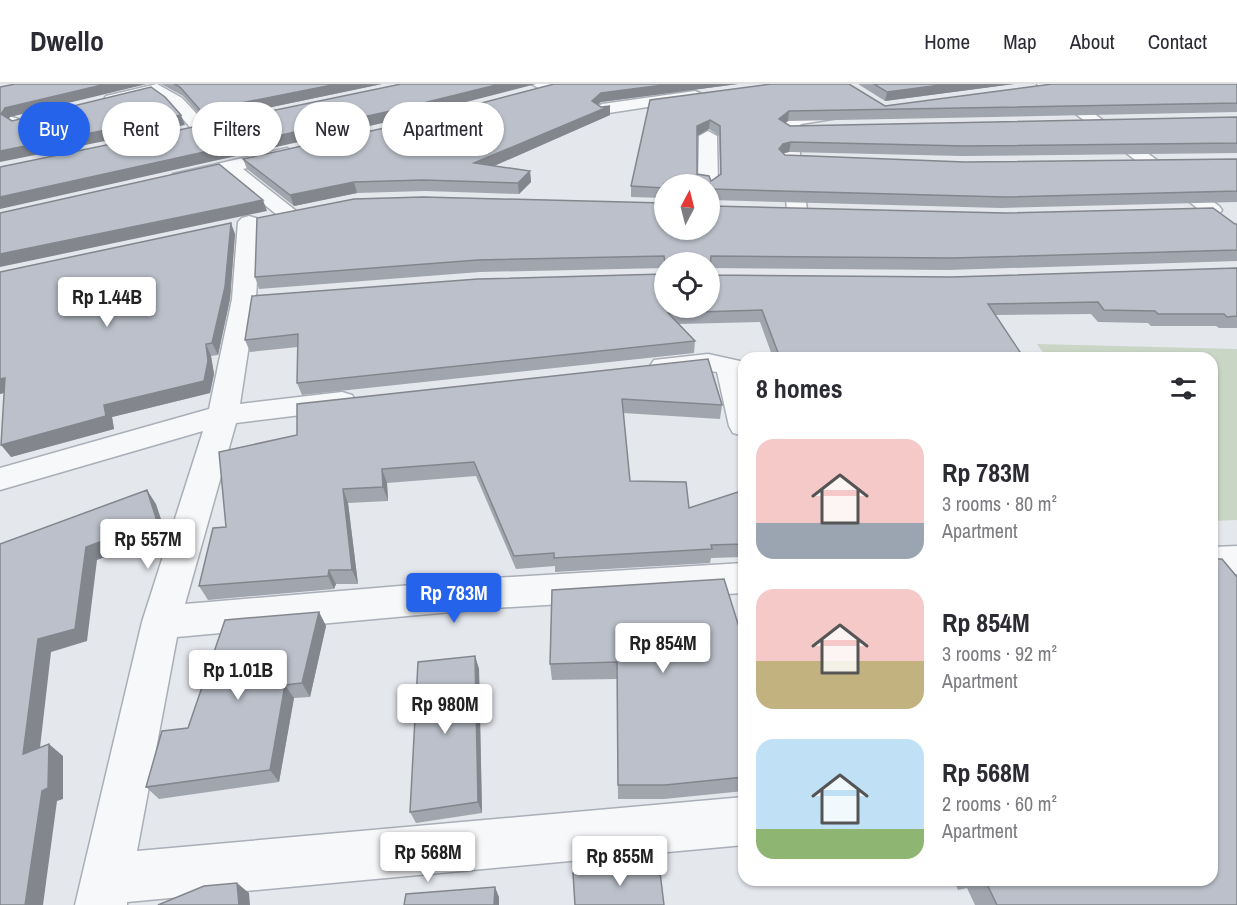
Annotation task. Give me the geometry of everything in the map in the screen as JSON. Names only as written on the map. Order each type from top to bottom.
[{"type":"street","points":[[1041,87],[1068,84]]},
{"type":"street","points":[[1041,87],[1095,120],[1149,163],[1223,214],[1178,211]]},
{"type":"street","points":[[97,103],[157,89],[177,102]]},
{"type":"street","points":[[602,109],[714,94]]},
{"type":"street","points":[[180,104],[207,128],[180,134]]},
{"type":"street","points":[[797,210],[789,159],[788,128],[848,119]]},
{"type":"street","points":[[8,120],[45,134],[67,157]]},
{"type":"street","points":[[1060,121],[1119,120]]},
{"type":"street","points":[[708,136],[708,174]]},
{"type":"street","points":[[161,182],[294,152]]},
{"type":"street","points":[[45,161],[71,156]]},
{"type":"street","points":[[789,159],[812,159]]},
{"type":"street","points":[[1114,163],[1182,162]]},
{"type":"street","points":[[229,167],[288,214]]},
{"type":"street","points":[[311,210],[238,224],[256,298],[161,622],[103,892],[738,821]]},
{"type":"street","points":[[775,210],[819,211]]},
{"type":"street","points":[[636,369],[708,362],[724,364],[730,367],[734,375],[738,395]]},
{"type":"street","points":[[0,479],[223,414],[364,398]]},
{"type":"street","points":[[1218,561],[1237,560]]},
{"type":"street","points":[[161,622],[495,593],[738,578]]},
{"type":"green space","points":[[1037,344],[1237,349],[1237,520],[1218,521],[1218,352],[1043,352]]},
{"type":"building","points":[[15,84],[106,84],[30,102],[18,102],[18,105],[5,108],[1,114],[12,121],[18,120],[18,147],[0,151],[0,87]]},
{"type":"building","points":[[174,84],[337,84],[246,102],[193,102],[180,87]]},
{"type":"building","points":[[401,84],[500,84],[427,102],[382,102],[382,113],[370,116],[370,102],[314,102]]},
{"type":"building","points":[[554,84],[671,84],[601,93],[592,101],[601,107],[610,106],[504,150],[504,102],[486,102]]},
{"type":"building","points":[[771,84],[849,84],[885,106],[1052,84],[1237,84],[1237,103],[789,111],[779,119],[790,126],[1237,117],[1237,143],[965,146],[791,142],[783,144],[779,149],[785,155],[965,162],[1237,159],[1237,191],[1005,197],[720,189],[720,126],[710,120],[697,126],[697,174],[654,174],[654,187],[631,186],[650,100]]},
{"type":"building","points":[[874,84],[948,84],[887,92]]},
{"type":"building","points":[[151,87],[169,102],[102,102],[102,131],[90,133],[90,102]]},
{"type":"building","points":[[294,106],[294,132],[282,135],[282,109]]},
{"type":"building","points":[[192,127],[192,155],[0,197],[0,167],[53,156],[90,156],[90,148],[102,146],[102,156],[180,156],[180,130]]},
{"type":"building","points":[[382,129],[382,156],[491,156],[474,163],[530,171],[518,183],[423,180],[354,182],[290,195],[243,159],[257,156],[282,156],[282,150],[294,148],[294,156],[370,156],[370,131]]},
{"type":"building","points":[[219,164],[263,200],[0,254],[0,213]]},
{"type":"building","points":[[423,197],[654,203],[654,240],[720,240],[720,206],[1005,213],[1213,208],[1237,224],[1237,250],[952,258],[720,256],[720,252],[654,252],[654,256],[478,260],[255,277],[257,218],[354,199]]},
{"type":"building","points":[[231,223],[225,287],[212,343],[206,344],[208,361],[204,381],[104,405],[106,416],[1,445],[5,378],[0,379],[0,272]]},
{"type":"building","points":[[1237,268],[1237,316],[1104,310],[1098,302],[988,304],[1020,352],[778,352],[762,310],[720,311],[720,275],[952,277]]},
{"type":"building","points":[[654,274],[654,318],[673,318],[695,341],[297,383],[298,334],[245,340],[252,296],[478,279]]},
{"type":"building","points":[[708,359],[722,405],[622,399],[630,481],[686,482],[689,508],[738,492],[738,544],[711,545],[712,549],[554,558],[554,553],[514,556],[474,462],[382,469],[383,487],[343,489],[352,570],[329,570],[328,576],[199,586],[213,528],[226,527],[219,452],[297,435],[297,404]]},
{"type":"building","points":[[147,490],[157,521],[86,547],[75,629],[38,639],[23,754],[49,744],[48,788],[42,791],[25,905],[0,905],[0,544]]},
{"type":"building","points":[[1218,559],[1222,559],[1237,577],[1237,905],[997,905],[988,886],[1218,886]]},
{"type":"building","points":[[724,579],[738,624],[738,778],[665,785],[618,785],[617,662],[550,664],[552,590]]},
{"type":"building","points":[[319,612],[302,683],[285,685],[270,770],[146,787],[162,731],[188,728],[225,620]]},
{"type":"building","points":[[475,656],[478,802],[410,812],[418,662]]},
{"type":"building","points":[[659,864],[664,905],[575,905],[573,873]]},
{"type":"building","points":[[237,883],[239,905],[158,905],[204,886]]},
{"type":"building","points":[[495,887],[494,905],[404,905],[406,894]]}]
